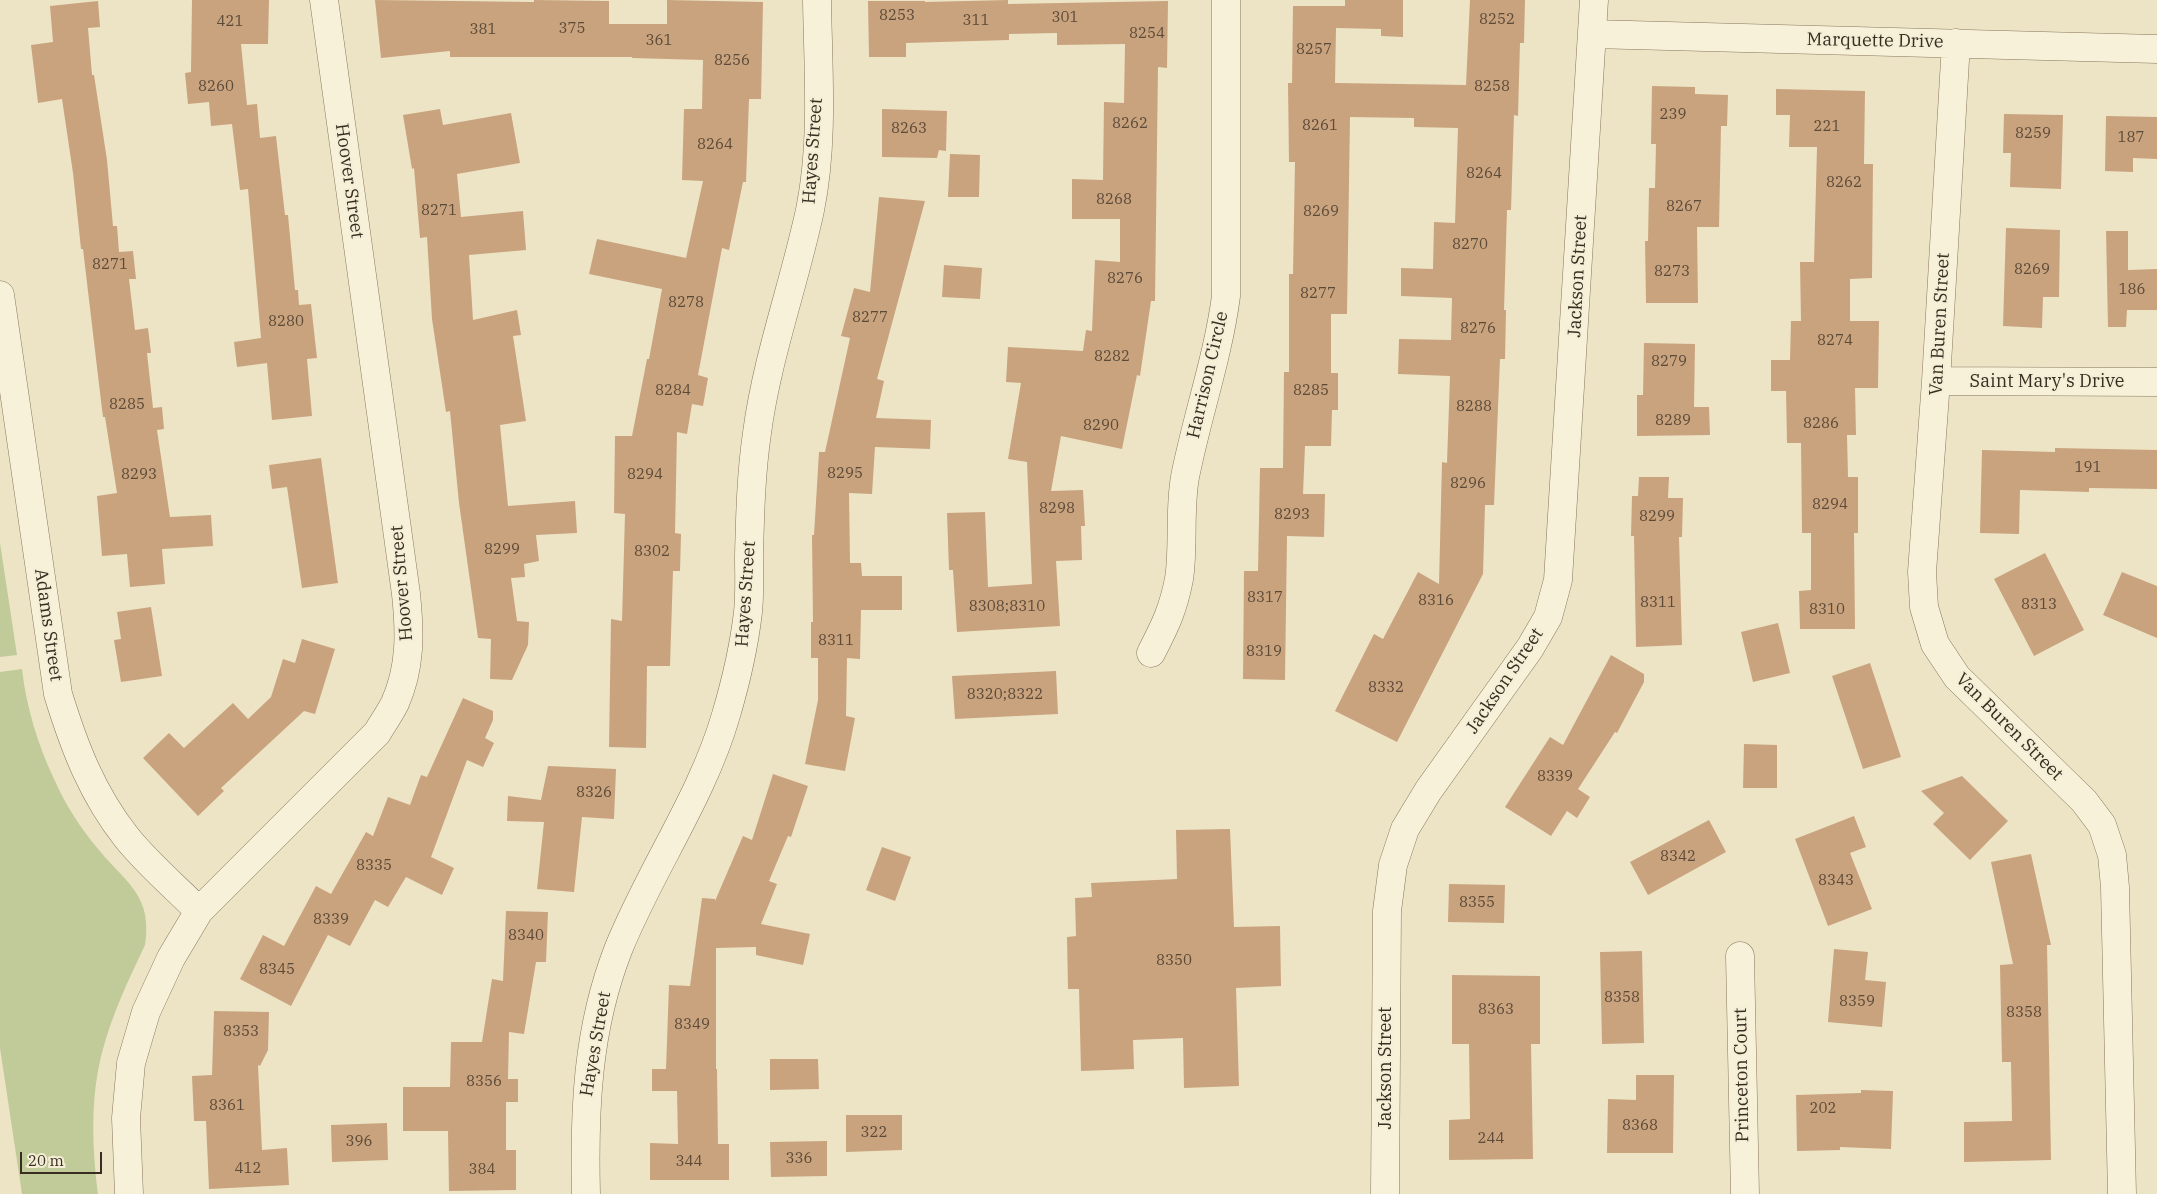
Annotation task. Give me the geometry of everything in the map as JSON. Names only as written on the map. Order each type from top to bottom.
[{"type":"street","name":"Hoover Street","points":[[129,1194],[126,1118],[131,1063],[146,1012],[171,958],[199,911],[376,733],[395,703],[407,668],[410,633],[406,594],[324,0]]},
{"type":"street","name":"Hayes Street","points":[[586,1194],[585,1114],[589,1062],[601,1000],[618,950],[640,901],[704,775],[726,718],[741,661],[748,609],[751,490],[756,433],[764,387],[810,209],[816,170],[818,134],[818,0]]},
{"type":"street","name":"Harrison Circle","points":[[1151,653],[1170,618],[1179,578],[1180,523],[1185,479],[1221,329],[1226,296],[1226,0]]},
{"type":"street","name":"Jackson Street","points":[[1385,1194],[1387,911],[1393,865],[1406,829],[1428,792],[1530,648],[1548,617],[1558,580],[1594,0]]},
{"type":"street","name":"Marquette Drive","points":[[1592,34],[2157,49]]},
{"type":"street","name":"Van Buren Street","points":[[1956,43],[1936,381],[1922,572],[1924,607],[1935,644],[1957,677],[2084,801],[2102,825],[2112,855],[2115,887],[2122,1194]]},
{"type":"street","name":"Adams Street","points":[[0,295],[58,694],[75,748],[98,796],[127,838],[199,911]]},
{"type":"street","name":"Saint Mary's Drive","points":[[1936,381],[2157,382]]},
{"type":"street","name":"Princeton Court","points":[[1740,956],[1745,1194]]},
{"type":"green space","points":[[0,543],[17,655],[0,657]]},
{"type":"green space","points":[[22,669],[26,697],[34,725],[43,753],[58,788],[86,834],[135,891],[140,899],[145,916],[145,945],[116,1009],[99,1067],[93,1121],[94,1158],[98,1194],[22,1194],[0,1048],[0,672]]},
{"type":"building","points":[[192,0],[269,0],[268,44],[241,44],[247,105],[257,104],[260,138],[276,136],[285,215],[288,215],[295,290],[298,290],[299,305],[311,304],[317,358],[307,359],[312,416],[272,420],[267,363],[237,367],[234,342],[261,338],[248,189],[240,190],[232,124],[211,126],[209,102],[188,104],[185,73],[191,72]]},
{"type":"building","points":[[375,0],[609,1],[609,24],[667,24],[667,0],[763,2],[761,99],[749,99],[746,182],[743,182],[729,250],[722,248],[698,375],[708,378],[703,406],[692,404],[687,434],[677,432],[675,533],[681,534],[680,571],[673,571],[670,666],[647,666],[646,748],[609,747],[611,619],[622,621],[625,514],[614,513],[615,436],[632,436],[662,289],[589,274],[597,239],[686,258],[703,181],[682,180],[684,109],[702,109],[703,60],[632,57],[450,57],[450,51],[381,58]]},
{"type":"building","points":[[1008,0],[1008,4],[1168,1],[1167,68],[1158,67],[1155,301],[1151,301],[1140,376],[1137,375],[1122,449],[1061,436],[1051,491],[1083,490],[1085,526],[1081,526],[1082,560],[1056,561],[1060,626],[957,632],[953,570],[949,570],[947,513],[985,512],[988,587],[1032,584],[1027,462],[1008,459],[1021,383],[1006,382],[1008,347],[1083,351],[1086,330],[1092,331],[1095,260],[1120,262],[1120,219],[1072,219],[1072,179],[1103,180],[1104,102],[1124,103],[1125,44],[1057,45],[1057,33],[1009,34],[1009,40],[906,43],[906,57],[869,57],[868,1]]},
{"type":"building","points":[[1345,0],[1403,0],[1403,37],[1381,36],[1381,29],[1336,28],[1335,83],[1466,85],[1470,0],[1525,0],[1524,43],[1520,43],[1518,116],[1514,115],[1511,210],[1507,210],[1504,310],[1506,310],[1505,359],[1500,359],[1494,505],[1485,505],[1483,574],[1397,742],[1335,711],[1374,634],[1383,639],[1418,572],[1439,584],[1442,462],[1447,463],[1450,376],[1398,374],[1399,339],[1451,340],[1452,298],[1401,296],[1401,268],[1433,269],[1434,222],[1455,223],[1458,128],[1414,127],[1414,118],[1350,117],[1347,314],[1331,314],[1331,373],[1338,373],[1338,410],[1332,410],[1331,446],[1305,446],[1303,494],[1325,494],[1324,537],[1287,536],[1285,680],[1243,679],[1244,571],[1258,571],[1260,468],[1283,468],[1284,372],[1289,372],[1289,274],[1293,274],[1295,162],[1289,162],[1288,83],[1292,83],[1293,6],[1345,6]]},
{"type":"building","points":[[98,1],[100,27],[88,28],[92,75],[94,75],[107,160],[113,226],[117,226],[119,252],[133,251],[136,279],[129,279],[135,330],[148,328],[151,353],[147,353],[153,408],[162,407],[164,429],[157,430],[170,517],[211,515],[213,546],[162,549],[165,584],[130,587],[127,554],[102,556],[97,496],[117,493],[105,417],[103,417],[73,173],[62,99],[38,103],[31,45],[53,42],[50,6]]},
{"type":"building","points":[[1652,86],[1695,87],[1695,94],[1728,95],[1727,126],[1721,126],[1719,227],[1697,227],[1698,303],[1646,303],[1645,241],[1648,241],[1649,188],[1655,188],[1656,144],[1651,144]]},
{"type":"building","points":[[1776,89],[1865,91],[1864,164],[1873,164],[1872,278],[1850,279],[1850,321],[1879,321],[1878,388],[1855,388],[1856,435],[1847,435],[1848,477],[1858,477],[1858,533],[1854,533],[1855,629],[1800,629],[1799,591],[1811,590],[1811,533],[1802,533],[1801,443],[1787,443],[1786,391],[1771,391],[1771,360],[1790,360],[1791,321],[1801,321],[1800,262],[1814,262],[1817,147],[1789,147],[1790,115],[1776,115]]},
{"type":"building","points":[[440,109],[443,125],[511,113],[520,163],[457,174],[461,217],[523,211],[526,250],[469,255],[473,320],[517,310],[521,335],[513,336],[526,421],[500,425],[508,506],[575,501],[577,533],[536,535],[539,561],[524,564],[525,577],[511,578],[517,621],[529,622],[528,645],[512,680],[490,679],[491,639],[478,638],[459,503],[450,411],[446,412],[432,319],[427,237],[420,238],[414,168],[412,169],[403,115]]},
{"type":"building","points":[[882,109],[947,111],[946,151],[939,150],[937,158],[882,157]]},
{"type":"building","points":[[2004,114],[2063,115],[2061,189],[2010,187],[2011,153],[2003,153]]},
{"type":"building","points":[[2106,116],[2157,117],[2157,159],[2133,158],[2133,172],[2105,171]]},
{"type":"building","points":[[950,154],[980,155],[979,197],[948,197]]},
{"type":"building","points":[[879,197],[925,201],[877,379],[884,381],[876,418],[931,420],[930,449],[875,447],[872,494],[849,493],[850,563],[861,563],[862,576],[902,576],[902,610],[861,610],[860,659],[847,658],[846,716],[855,718],[845,771],[805,764],[818,700],[818,658],[811,658],[811,622],[813,622],[812,535],[814,535],[819,452],[825,452],[850,338],[841,336],[854,288],[870,292]]},
{"type":"building","points":[[2006,228],[2060,230],[2059,297],[2043,297],[2042,328],[2003,326]]},
{"type":"building","points":[[2106,231],[2128,231],[2128,270],[2157,269],[2157,310],[2127,310],[2126,327],[2108,327]]},
{"type":"building","points":[[944,265],[982,268],[980,299],[942,297]]},
{"type":"building","points":[[1644,343],[1695,344],[1694,407],[1709,407],[1710,435],[1637,436],[1637,395],[1643,395]]},
{"type":"building","points":[[2055,448],[2157,450],[2157,489],[2089,488],[2089,492],[2020,490],[2019,534],[1980,533],[1982,450],[2055,452]]},
{"type":"building","points":[[321,458],[338,583],[302,588],[287,487],[272,489],[269,465]]},
{"type":"building","points":[[1639,477],[1669,477],[1668,498],[1683,498],[1682,537],[1679,537],[1682,645],[1636,647],[1634,536],[1631,536],[1632,496],[1638,496]]},
{"type":"building","points":[[2045,553],[2084,630],[2034,656],[1994,579]]},
{"type":"building","points":[[2122,572],[2157,586],[2157,638],[2103,615]]},
{"type":"building","points":[[151,607],[162,676],[121,682],[114,640],[121,639],[117,612]]},
{"type":"building","points":[[1778,623],[1790,673],[1753,682],[1741,632]]},
{"type":"building","points":[[302,639],[335,649],[315,714],[304,711],[221,788],[224,791],[198,816],[143,758],[169,733],[184,748],[233,703],[248,719],[271,697],[283,659],[295,663]]},
{"type":"building","points":[[1611,655],[1644,674],[1644,682],[1617,733],[1615,732],[1578,789],[1590,797],[1577,818],[1567,811],[1551,836],[1505,807],[1550,737],[1563,745]]},
{"type":"building","points":[[1870,663],[1901,757],[1863,769],[1832,676]]},
{"type":"building","points":[[1056,671],[1058,714],[955,719],[952,676]]},
{"type":"building","points":[[463,698],[493,711],[493,720],[485,738],[494,743],[483,767],[467,760],[431,857],[454,868],[442,895],[406,877],[388,907],[375,900],[350,946],[328,935],[291,1006],[240,979],[263,935],[284,946],[316,886],[331,894],[366,832],[373,836],[388,797],[410,805],[421,775],[427,777]]},
{"type":"building","points":[[1744,744],[1777,745],[1777,788],[1743,788]]},
{"type":"building","points":[[548,766],[616,769],[614,819],[582,817],[574,892],[537,889],[544,822],[507,821],[508,796],[541,800]]},
{"type":"building","points":[[773,774],[808,786],[791,837],[788,836],[769,881],[777,884],[761,924],[810,934],[803,965],[756,955],[756,947],[716,948],[718,1144],[729,1144],[729,1180],[650,1180],[650,1143],[678,1144],[677,1091],[652,1091],[652,1069],[666,1069],[669,985],[690,986],[702,898],[715,899],[715,901],[743,836],[752,840]]},
{"type":"building","points":[[1962,776],[2008,821],[1970,860],[1933,824],[1944,813],[1921,791]]},
{"type":"building","points":[[1854,816],[1866,847],[1850,853],[1872,909],[1828,926],[1795,839]]},
{"type":"building","points":[[1709,820],[1726,852],[1648,895],[1630,862]]},
{"type":"building","points":[[1230,829],[1234,927],[1280,926],[1281,986],[1236,988],[1239,1086],[1184,1088],[1183,1038],[1133,1040],[1134,1069],[1081,1071],[1079,989],[1068,989],[1067,937],[1076,936],[1075,898],[1092,897],[1091,883],[1177,879],[1176,830]]},
{"type":"building","points":[[882,847],[911,857],[895,901],[866,890]]},
{"type":"building","points":[[2031,854],[2051,945],[2047,945],[2051,1160],[1964,1162],[1964,1122],[2012,1121],[2011,1062],[2002,1062],[2000,965],[2013,964],[1991,862]]},
{"type":"building","points":[[1449,884],[1505,885],[1504,923],[1448,922]]},
{"type":"building","points":[[506,911],[548,912],[546,962],[536,962],[524,1034],[509,1032],[508,1079],[518,1079],[518,1102],[506,1102],[506,1150],[516,1150],[516,1190],[449,1191],[448,1131],[403,1131],[403,1087],[450,1087],[451,1042],[482,1042],[492,979],[503,981]]},
{"type":"building","points":[[1834,949],[1868,952],[1865,980],[1886,982],[1882,1027],[1828,1022]]},
{"type":"building","points":[[1642,951],[1644,1043],[1602,1044],[1600,952]]},
{"type":"building","points":[[1452,975],[1540,976],[1540,1044],[1531,1044],[1533,1159],[1449,1160],[1449,1120],[1470,1119],[1469,1044],[1452,1044]]},
{"type":"building","points":[[214,1011],[269,1012],[268,1050],[260,1066],[258,1065],[262,1150],[287,1148],[289,1185],[209,1189],[206,1121],[194,1121],[192,1076],[212,1075]]},
{"type":"building","points":[[770,1059],[818,1059],[819,1089],[770,1090]]},
{"type":"building","points":[[1636,1075],[1674,1075],[1673,1153],[1607,1153],[1608,1099],[1636,1100]]},
{"type":"building","points":[[1861,1090],[1893,1091],[1891,1149],[1840,1147],[1840,1150],[1797,1151],[1796,1095],[1861,1093]]},
{"type":"building","points":[[846,1115],[902,1115],[902,1150],[846,1152]]},
{"type":"building","points":[[387,1123],[388,1160],[332,1162],[331,1125]]},
{"type":"building","points":[[827,1141],[827,1176],[771,1177],[770,1142]]}]
